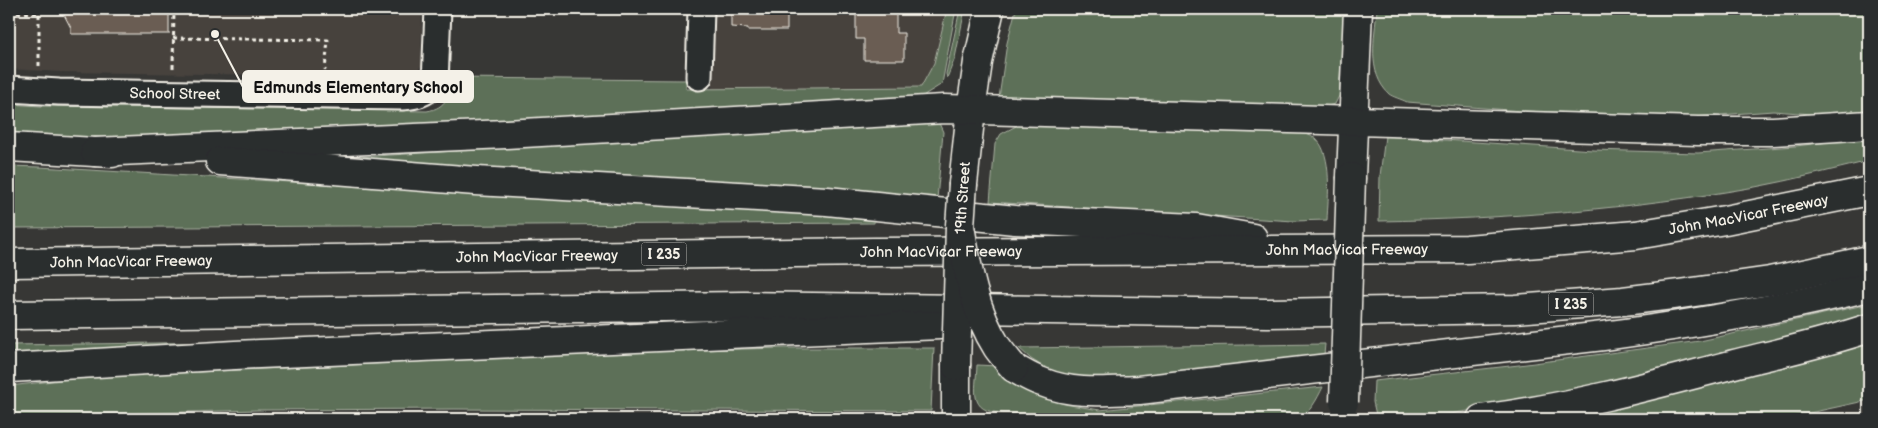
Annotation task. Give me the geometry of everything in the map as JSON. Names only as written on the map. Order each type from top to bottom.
[{"type":"main road","name":"19th Street","points":[[956,419],[960,226],[963,184],[978,62],[990,9]]},
{"type":"main road","points":[[1343,411],[1358,9]]},
{"type":"main road","points":[[95,152],[506,134],[934,110],[1354,120],[1698,131],[1773,131],[1869,126]]},
{"type":"main road","points":[[9,147],[476,181],[827,201],[1015,220],[1196,228],[1318,250]]},
{"type":"main road","name":"John MacVicar Freeway","points":[[9,263],[709,253],[1467,249],[1636,235],[1725,220],[1869,191]]},
{"type":"main road","points":[[960,226],[970,282],[983,320],[997,347],[1014,368],[1041,382],[1070,391],[1096,392],[1149,389],[1641,331],[1811,302],[1869,287]]},
{"type":"main road","name":"I 235","points":[[9,315],[744,306],[1268,313],[1515,309],[1623,300],[1770,281],[1869,260]]},
{"type":"main road","points":[[9,368],[606,339],[1268,313]]},
{"type":"main road","points":[[1481,419],[1512,415],[1598,398],[1869,328]]},
{"type":"street","name":"School Street","points":[[9,89],[69,92],[402,97],[423,94],[435,83],[438,9]]},
{"type":"street","points":[[699,77],[701,9]]},
{"type":"path","points":[[173,68],[174,9]]},
{"type":"path","points":[[9,12],[39,11],[38,66]]},
{"type":"path","points":[[173,38],[328,40],[325,70]]},
{"type":"shaded area","points":[[9,9],[422,9],[421,66],[413,79],[406,84],[396,86],[371,85],[355,76],[61,72],[9,69]]},
{"type":"shaded area","points":[[713,9],[947,9],[934,63],[922,87],[712,90]]},
{"type":"green space","points":[[947,9],[956,9],[942,84],[921,97],[900,101],[151,140],[9,135],[9,104],[427,111],[439,107],[446,100],[450,90],[451,78],[686,80],[686,89],[921,87],[934,63]]},
{"type":"green space","points":[[960,9],[965,9],[955,58],[947,78],[946,74]]},
{"type":"green space","points":[[1016,9],[1344,9],[1339,96],[1335,104],[1323,107],[999,98],[1007,43]]},
{"type":"green space","points":[[1377,9],[1869,9],[1869,115],[1853,117],[1773,111],[1692,117],[1522,111],[1407,102],[1389,94],[1377,75],[1374,42]]},
{"type":"green space","points":[[938,121],[943,132],[937,199],[327,159]]},
{"type":"green space","points":[[1042,124],[1297,131],[1304,133],[1316,139],[1325,155],[1328,177],[1327,220],[1294,221],[990,202],[995,144],[1001,134],[1018,125]]},
{"type":"green space","points":[[1385,136],[1593,150],[1698,153],[1796,146],[1869,137],[1869,161],[1769,184],[1708,195],[1615,207],[1473,218],[1379,221],[1380,176]]},
{"type":"green space","points":[[9,166],[875,217],[874,223],[9,228]]},
{"type":"green space","points":[[1869,304],[1869,315],[1761,348],[1592,389],[1422,419],[1377,419],[1373,402],[1374,381],[1519,365],[1700,341]]},
{"type":"green space","points":[[1869,340],[1869,400],[1782,419],[1550,419]]},
{"type":"green space","points":[[306,341],[9,359],[9,345]]},
{"type":"green space","points":[[1325,344],[1324,355],[1094,381],[1053,373],[1031,359],[1019,348]]},
{"type":"green space","points":[[786,348],[934,348],[931,411],[258,410],[9,417],[9,386],[88,377],[654,351]]},
{"type":"green space","points":[[977,365],[997,366],[1033,393],[1064,404],[1100,410],[1323,387],[1316,401],[1306,414],[1297,419],[1156,419],[1001,413],[983,408],[976,398]]},
{"type":"building","points":[[61,9],[169,9],[169,34],[71,34],[71,28]]},
{"type":"building","points":[[749,9],[787,9],[787,30],[748,30],[748,28],[731,27],[731,11],[749,12]]},
{"type":"building","points":[[856,9],[896,9],[896,33],[904,33],[904,60],[864,60],[864,39],[856,39]]},
{"type":"place","name":"Edmunds Elementary School","points":[[215,34]]}]
